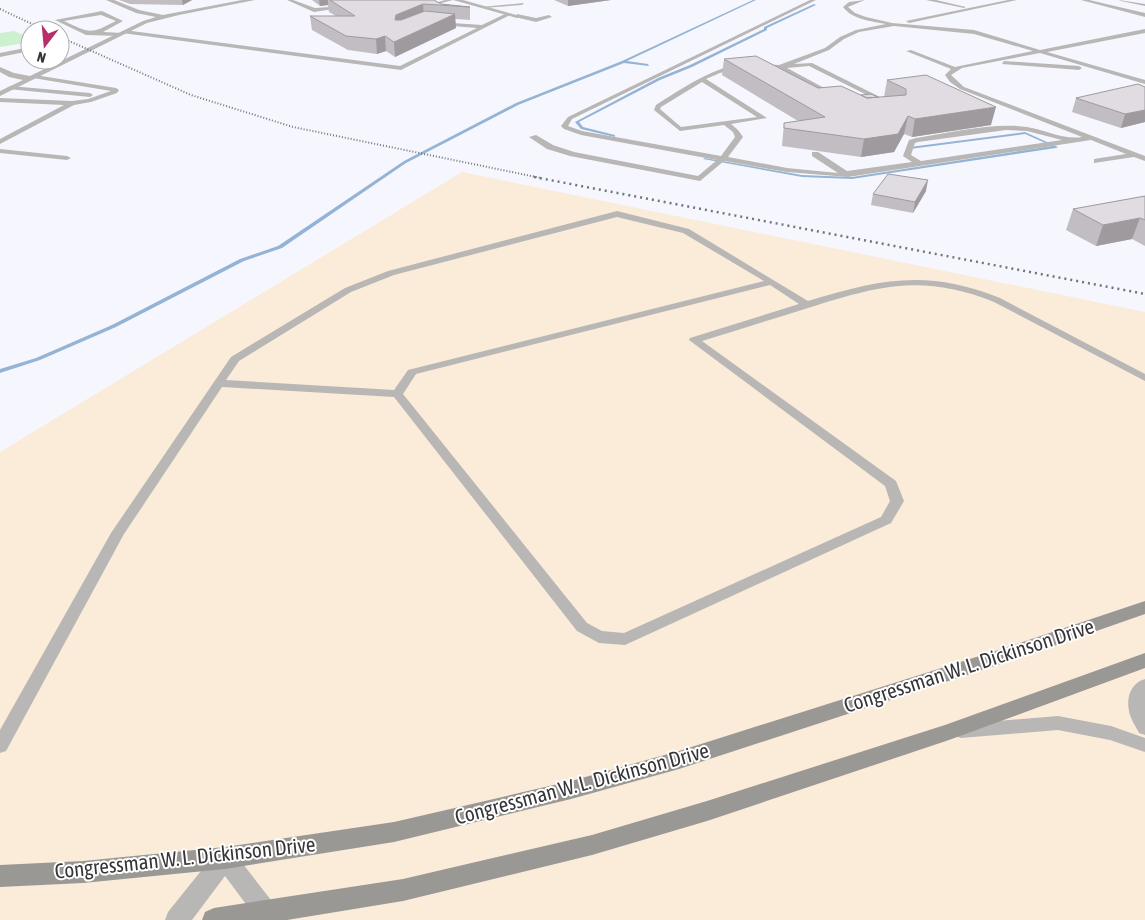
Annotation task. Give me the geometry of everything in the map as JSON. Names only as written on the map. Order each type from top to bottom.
[{"type":"main road","name":"Congressman W. L. Dickinson Drive","points":[[0,876],[83,872],[225,858],[394,832],[580,788],[717,748],[1018,651],[1145,607]]},
{"type":"main road","points":[[214,920],[266,916],[402,890],[592,845],[707,811],[949,732],[1145,660]]},
{"type":"street","points":[[109,0],[138,12],[164,16]]},
{"type":"street","points":[[0,94],[145,22],[164,16],[252,0]]},
{"type":"street","points":[[456,0],[517,16]]},
{"type":"street","points":[[0,69],[12,75],[33,78]]},
{"type":"street","points":[[177,920],[225,858],[266,916]]},
{"type":"lane","points":[[289,0],[314,10],[352,6]]},
{"type":"lane","points":[[430,5],[451,0]]},
{"type":"lane","points":[[814,0],[570,118],[565,123],[566,128],[581,133],[723,158],[788,173],[848,175],[1092,138]]},
{"type":"lane","points":[[863,0],[851,3],[845,7],[847,11],[859,16],[894,24],[974,32],[1145,82]]},
{"type":"lane","points":[[928,0],[972,9]]},
{"type":"lane","points":[[780,67],[827,49],[842,38],[858,31],[1015,0]]},
{"type":"lane","points":[[1083,0],[1145,15]]},
{"type":"lane","points":[[1121,0],[1145,5]]},
{"type":"lane","points":[[483,7],[492,2],[521,2],[527,11],[517,16]]},
{"type":"lane","points":[[97,34],[119,22],[102,13],[58,20],[86,33],[97,34],[122,33],[401,68],[509,14]]},
{"type":"lane","points":[[517,16],[536,20],[549,17]]},
{"type":"lane","points":[[106,20],[114,18]]},
{"type":"lane","points":[[434,22],[482,27]]},
{"type":"lane","points":[[71,26],[80,24]]},
{"type":"lane","points":[[1132,27],[1145,30]]},
{"type":"lane","points":[[1145,30],[955,69],[950,72],[949,78],[962,88],[1145,159]]},
{"type":"lane","points":[[0,55],[20,51]]},
{"type":"lane","points":[[909,51],[955,69]]},
{"type":"lane","points":[[988,62],[1072,68],[1089,66]]},
{"type":"lane","points":[[702,78],[764,118],[680,129],[657,110],[658,106],[702,78],[714,71],[743,66],[780,67],[810,64],[900,109],[866,113],[780,67]]},
{"type":"lane","points":[[0,100],[72,103],[90,101],[116,90],[33,78]]},
{"type":"lane","points":[[10,88],[83,95],[106,95]]},
{"type":"lane","points":[[0,142],[86,97],[83,95]]},
{"type":"lane","points":[[533,136],[550,147],[573,154],[700,178],[723,158],[739,137],[736,131],[725,123]]},
{"type":"lane","points":[[921,164],[907,156],[912,142],[916,140],[1006,128],[1026,129],[1074,141]]},
{"type":"lane","points":[[0,151],[67,158]]},
{"type":"lane","points":[[815,154],[848,175]]},
{"type":"lane","points":[[1097,162],[1136,155]]},
{"type":"lane","points":[[0,746],[17,711],[118,533],[235,358],[348,290],[391,273],[617,214],[686,231],[807,305]]},
{"type":"lane","points":[[396,394],[412,372],[772,282]]},
{"type":"lane","points":[[218,383],[396,394],[582,627],[599,637],[625,639],[886,520],[897,501],[891,484],[694,340],[854,290],[888,283],[921,282],[972,290],[1023,312],[1145,378]]},
{"type":"lane","points":[[1145,685],[1139,689],[1137,711],[1145,728]]},
{"type":"lane","points":[[949,732],[1058,723],[1111,732],[1145,744]]},
{"type":"shaded area","points":[[462,172],[1145,312],[1145,920],[0,920],[0,452]]},
{"type":"green space","points":[[14,31],[20,34],[20,44],[0,47],[0,33]]},
{"type":"building","points":[[330,0],[434,0],[441,4],[470,7],[423,4],[396,15],[395,20],[401,20],[425,11],[455,14],[394,42],[385,36],[376,39],[346,36],[310,16],[355,16]]},
{"type":"building","points":[[756,56],[818,88],[841,86],[867,98],[906,95],[906,89],[887,80],[926,75],[996,107],[915,119],[908,116],[898,134],[864,139],[784,128],[784,123],[825,117],[724,59]]},
{"type":"building","points":[[1138,84],[1145,87],[1145,110],[1125,114],[1076,98]]},
{"type":"building","points":[[871,94],[878,97],[867,98],[861,95]]},
{"type":"building","points":[[888,174],[928,180],[915,202],[873,194]]},
{"type":"building","points":[[1145,196],[1145,220],[1140,218],[1103,225],[1073,209]]},
{"type":"waterway","points":[[0,371],[38,359],[114,326],[242,260],[280,247],[405,162],[517,104],[623,62],[755,0]]},
{"type":"waterway","points":[[765,28],[815,5]]},
{"type":"waterway","points":[[614,136],[582,128],[577,122],[659,79],[691,66],[766,29]]},
{"type":"waterway","points":[[624,62],[648,65]]},
{"type":"waterway","points":[[705,159],[802,176],[852,178],[1056,147],[1025,133],[910,148]]},
{"type":"railway","points":[[0,9],[24,20]]},
{"type":"railway","points":[[70,41],[191,95],[293,127],[541,178]]},
{"type":"railway","points":[[534,177],[1145,294]]}]
